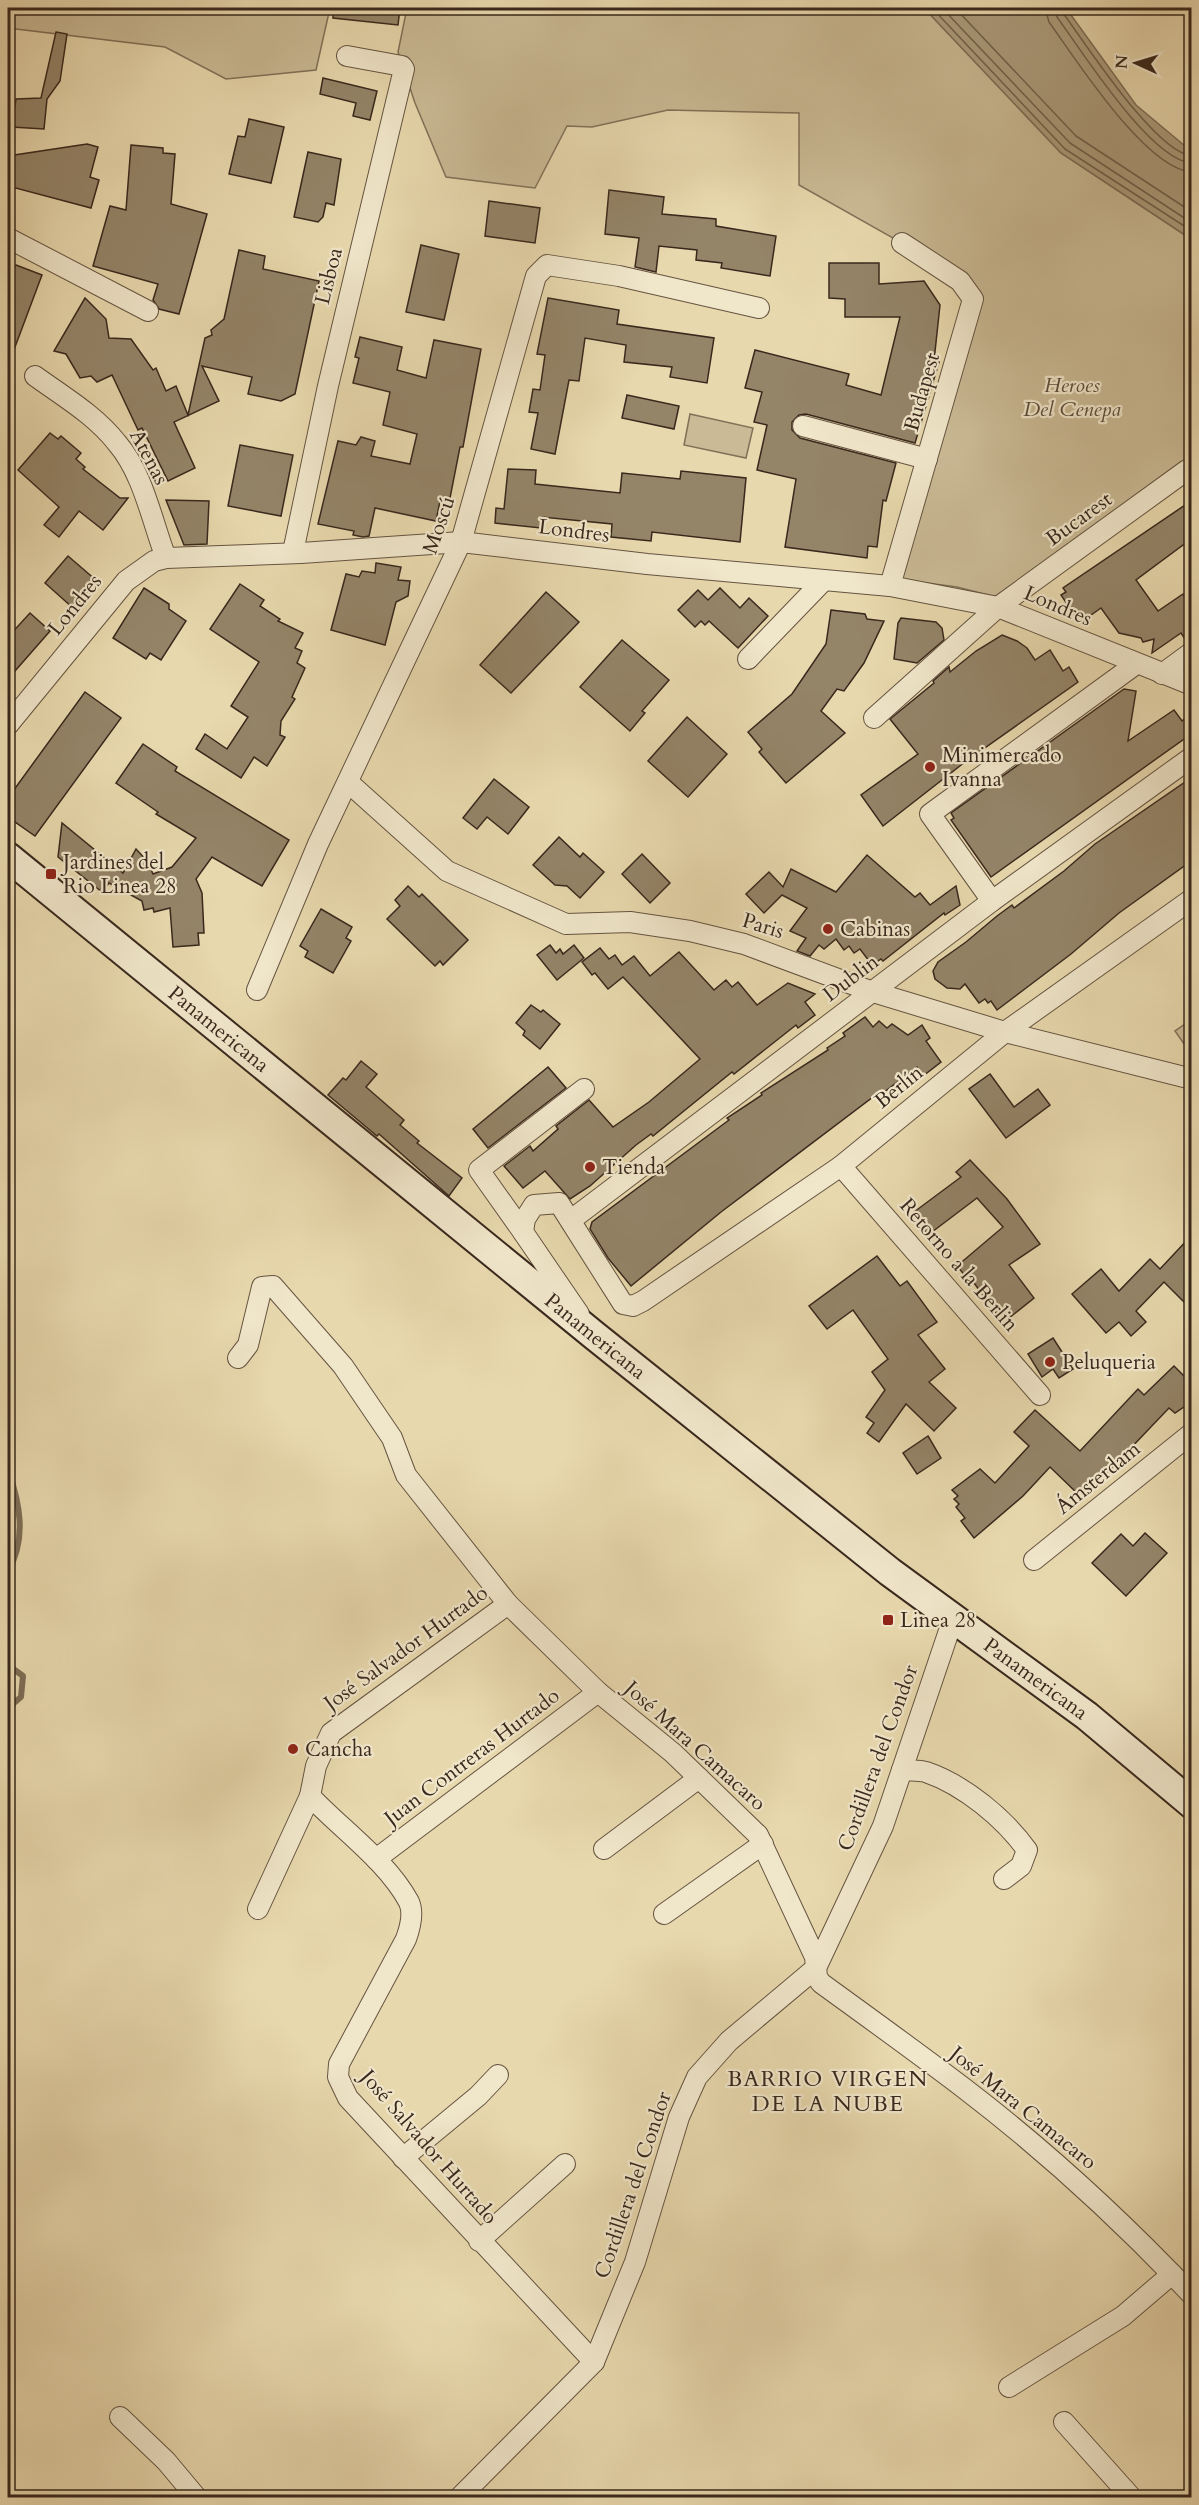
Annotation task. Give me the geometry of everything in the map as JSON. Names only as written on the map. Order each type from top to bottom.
[{"type":"main road","name":"Panamericana","points":[[8,857],[595,1336],[953,1619],[1087,1716],[1191,1804]]},
{"type":"street","name":"Lisboa","points":[[293,552],[328,386],[404,69],[402,66],[347,56]]},
{"type":"street","points":[[8,238],[148,311]]},
{"type":"street","name":"Budapest","points":[[890,586],[974,299],[960,281],[902,243]]},
{"type":"street","name":"Moscú","points":[[257,990],[318,844],[349,783],[461,542],[536,276],[541,268],[547,265],[619,276],[759,308]]},
{"type":"street","name":"Atenas","points":[[35,376],[97,421],[119,445],[135,475],[166,558]]},
{"type":"street","points":[[803,426],[927,459]]},
{"type":"street","name":"Bucarest","points":[[874,718],[998,607],[1189,471]]},
{"type":"street","name":"Londres","points":[[8,725],[126,581],[154,561],[166,558],[461,542],[647,564],[890,586],[998,607],[1191,685]]},
{"type":"street","points":[[748,659],[824,580]]},
{"type":"street","points":[[1162,674],[1191,652]]},
{"type":"street","points":[[992,902],[930,814],[1136,664]]},
{"type":"street","name":"Dublin","points":[[571,1220],[992,902],[1191,757]]},
{"type":"street","name":"Paris","points":[[349,783],[447,871],[566,924],[630,922],[690,930],[744,944],[873,992],[1005,1032],[1191,1079]]},
{"type":"street","name":"Berlín","points":[[571,1220],[623,1304],[633,1306],[841,1166],[1005,1032],[1191,899]]},
{"type":"street","points":[[584,1089],[479,1170],[595,1336]]},
{"type":"street","name":"Retorno a la Berlin","points":[[841,1166],[1040,1395]]},
{"type":"street","points":[[523,1232],[525,1219],[534,1205],[558,1203],[571,1220]]},
{"type":"street","name":"José Mara Camacaro","points":[[238,1358],[248,1345],[262,1287],[273,1287],[343,1366],[392,1438],[406,1474],[508,1604],[597,1692],[665,1746],[749,1825],[764,1844],[815,1957],[820,1983],[966,2089],[1038,2148],[1097,2201],[1191,2295]]},
{"type":"street","name":"Ámsterdam","points":[[1034,1560],[1191,1433]]},
{"type":"street","name":"José Salvador Hurtado","points":[[508,1604],[329,1735],[311,1779],[310,1796],[376,1859],[410,1903],[410,1929],[379,1993],[339,2064],[338,2077],[348,2098],[594,2362]]},
{"type":"street","name":"Cordillera del Condor","points":[[459,2498],[594,2362],[635,2262],[679,2117],[697,2077],[729,2041],[816,1968],[883,1826],[953,1619]]},
{"type":"street","name":"Juan Contreras Hurtado","points":[[376,1859],[597,1692]]},
{"type":"street","points":[[902,1770],[925,1772],[960,1790],[1012,1829],[1027,1850],[1021,1866],[1004,1879]]},
{"type":"street","points":[[604,1849],[699,1778]]},
{"type":"street","points":[[258,1909],[310,1796]]},
{"type":"street","points":[[664,1914],[764,1844]]},
{"type":"street","points":[[403,2158],[478,2096],[498,2075]]},
{"type":"street","points":[[479,2241],[566,2164]]},
{"type":"street","points":[[1009,2387],[1123,2316],[1172,2274]]},
{"type":"street","points":[[120,2417],[166,2461],[190,2495]]},
{"type":"street","points":[[1064,2422],[1132,2498]]},
{"type":"green space","points":[[8,8],[330,8],[316,70],[226,79],[165,47],[8,28]]},
{"type":"green space","name":"Heroes Del Cenepa","points":[[407,8],[924,8],[1061,153],[1191,239],[1191,462],[1000,598],[957,587],[897,579],[973,299],[902,243],[799,185],[799,113],[668,110],[592,127],[567,126],[535,188],[446,177],[415,103],[398,52]]},
{"type":"green space","points":[[690,414],[753,428],[746,458],[684,445]]},
{"type":"green space","points":[[1191,1020],[1191,1049],[1189,1051],[1175,1031]]},
{"type":"water","points":[[924,8],[1066,8],[1136,105],[1191,151],[1191,239],[1061,153]]},
{"type":"building","points":[[333,8],[400,8],[398,25],[333,18]]},
{"type":"building","points":[[56,32],[67,34],[60,81],[47,99],[44,129],[12,127],[16,99],[41,98]]},
{"type":"building","points":[[323,78],[377,91],[370,120],[353,116],[356,103],[320,94]]},
{"type":"building","points":[[249,119],[284,127],[271,183],[229,174],[238,136],[245,137]]},
{"type":"building","points":[[87,144],[98,147],[90,177],[99,180],[91,208],[8,186],[8,156]]},
{"type":"building","points":[[131,145],[163,148],[163,153],[175,154],[171,204],[207,214],[179,314],[159,309],[153,300],[158,284],[93,266],[110,206],[126,210]]},
{"type":"building","points":[[308,152],[341,159],[334,205],[326,203],[323,217],[318,222],[294,217]]},
{"type":"building","points":[[609,190],[664,197],[662,214],[716,219],[716,226],[776,236],[770,276],[721,268],[722,263],[696,260],[697,250],[659,246],[656,272],[635,267],[639,238],[605,234]]},
{"type":"building","points":[[489,201],[540,208],[535,243],[485,236]]},
{"type":"building","points":[[421,245],[459,254],[444,320],[406,312]]},
{"type":"building","points":[[239,250],[265,256],[263,269],[319,281],[295,394],[281,401],[248,394],[252,377],[202,366],[219,401],[174,422],[195,468],[168,481],[142,428],[138,430],[112,375],[97,382],[91,376],[80,378],[66,354],[54,351],[85,298],[106,319],[109,338],[131,339],[153,370],[156,368],[166,391],[176,386],[188,415],[205,338],[212,335],[211,330],[224,319]]},
{"type":"building","points":[[829,263],[879,263],[879,284],[924,281],[940,305],[934,361],[939,362],[915,443],[806,414],[799,415],[792,422],[792,430],[800,438],[896,463],[886,501],[883,500],[877,547],[868,546],[867,558],[785,547],[796,479],[757,470],[767,425],[754,422],[762,392],[745,388],[755,350],[849,374],[846,385],[881,395],[900,317],[845,317],[845,299],[829,298]]},
{"type":"building","points":[[16,265],[42,275],[9,363],[8,276]]},
{"type":"building","points":[[548,298],[619,310],[617,324],[714,338],[707,383],[670,377],[672,367],[624,362],[626,345],[585,338],[579,381],[569,380],[555,454],[531,449],[538,413],[529,412],[533,389],[540,390],[545,355],[537,354]]},
{"type":"building","points":[[360,337],[402,347],[397,370],[426,378],[434,340],[481,349],[463,447],[460,447],[449,503],[440,501],[436,521],[375,508],[369,536],[363,537],[353,535],[354,531],[318,524],[338,441],[356,445],[361,437],[375,441],[371,456],[410,464],[417,434],[383,425],[390,392],[353,383],[359,358],[355,357]]},
{"type":"building","points":[[627,395],[679,406],[674,429],[622,418]]},
{"type":"building","points":[[50,433],[58,439],[61,436],[81,453],[76,459],[85,467],[83,469],[120,498],[128,498],[103,530],[79,511],[59,537],[44,525],[59,507],[18,470]]},
{"type":"building","points":[[240,445],[293,455],[281,516],[228,506]]},
{"type":"building","points":[[508,469],[536,470],[535,484],[620,493],[622,473],[680,479],[681,471],[746,478],[740,542],[652,532],[651,541],[611,537],[612,524],[542,517],[541,528],[495,523],[496,508],[504,509]]},
{"type":"building","points":[[166,500],[209,501],[207,544],[184,545]]},
{"type":"building","points":[[1191,501],[1191,524],[1186,528],[1191,539],[1136,580],[1158,611],[1183,594],[1191,606],[1191,640],[1187,642],[1181,633],[1152,653],[1154,639],[1143,642],[1141,638],[1119,633],[1101,608],[1084,620],[1081,616],[1077,619],[1061,595],[1066,592],[1063,588]]},
{"type":"building","points":[[68,556],[97,581],[73,608],[45,583]]},
{"type":"building","points":[[376,563],[401,567],[398,580],[410,581],[408,596],[396,602],[385,645],[331,630],[346,574],[359,577],[362,571],[375,573]]},
{"type":"building","points":[[240,584],[264,600],[260,606],[280,619],[278,621],[303,633],[295,648],[302,651],[297,663],[305,668],[292,697],[295,699],[281,721],[280,735],[285,737],[267,766],[254,757],[241,778],[196,749],[205,734],[227,749],[248,717],[231,706],[259,662],[210,629]]},
{"type":"building","points":[[144,588],[169,604],[169,609],[186,621],[161,660],[150,653],[146,659],[113,638]]},
{"type":"building","points":[[720,588],[740,608],[749,598],[768,616],[738,648],[709,621],[705,625],[701,621],[695,627],[678,610],[698,590],[708,600]]},
{"type":"building","points":[[546,592],[579,622],[511,693],[480,665]]},
{"type":"building","points":[[831,610],[865,614],[867,619],[884,621],[864,663],[844,691],[837,689],[821,711],[845,733],[786,783],[759,752],[762,749],[748,732],[792,694],[826,644]]},
{"type":"building","points":[[30,613],[50,631],[8,679],[8,637]]},
{"type":"building","points":[[901,618],[936,622],[942,628],[944,640],[917,663],[894,659],[898,623]]},
{"type":"building","points":[[1002,635],[1027,648],[1035,660],[1050,650],[1063,671],[1069,667],[1078,682],[965,762],[883,826],[861,795],[918,754],[890,719],[934,683],[933,681],[949,667],[950,672],[976,651]]},
{"type":"building","points":[[622,640],[669,680],[642,711],[645,713],[630,731],[580,687]]},
{"type":"building","points":[[1124,689],[1136,691],[1128,741],[1174,710],[1182,721],[1191,713],[1191,734],[991,877],[951,820],[954,818],[951,813]]},
{"type":"building","points":[[85,692],[121,718],[35,836],[8,817],[8,798]]},
{"type":"building","points":[[687,717],[727,754],[688,797],[648,761]]},
{"type":"building","points":[[143,744],[177,767],[175,771],[289,840],[262,886],[212,857],[196,879],[202,893],[204,933],[198,933],[199,945],[173,947],[170,908],[154,912],[153,908],[144,910],[142,901],[109,883],[102,892],[58,857],[62,823],[123,873],[136,849],[148,862],[153,874],[172,867],[196,838],[156,814],[158,812],[116,783]]},
{"type":"building","points":[[1191,778],[1191,861],[1119,913],[1071,954],[997,1010],[991,1001],[988,1003],[985,999],[979,1003],[965,984],[960,989],[947,988],[935,979],[933,971],[938,962],[1012,905],[1014,908],[1064,871],[1095,844]]},
{"type":"building","points":[[494,779],[529,807],[508,834],[487,817],[477,829],[463,818]]},
{"type":"building","points":[[559,837],[580,857],[583,853],[604,872],[580,898],[567,886],[555,885],[533,865]]},
{"type":"building","points":[[642,854],[670,883],[650,903],[622,874]]},
{"type":"building","points":[[867,855],[915,897],[920,893],[930,905],[956,886],[960,905],[945,915],[944,913],[883,961],[881,959],[872,965],[860,949],[854,953],[849,946],[844,950],[836,939],[824,949],[819,945],[810,956],[797,951],[806,938],[790,931],[807,908],[782,895],[764,913],[746,894],[769,872],[783,887],[791,869],[836,892]]},
{"type":"building","points":[[408,886],[419,897],[422,894],[468,940],[443,965],[440,961],[435,966],[387,919],[400,906],[395,900]]},
{"type":"building","points":[[321,909],[352,927],[346,938],[351,941],[333,973],[305,957],[308,951],[300,946]]},
{"type":"building","points":[[550,945],[556,953],[560,949],[563,954],[574,945],[584,958],[557,980],[537,955]]},
{"type":"building","points":[[600,948],[609,959],[615,955],[622,965],[634,956],[650,976],[679,952],[714,990],[726,980],[732,987],[738,982],[757,1005],[788,983],[815,994],[805,1002],[815,1015],[798,1028],[796,1025],[734,1074],[732,1072],[653,1136],[651,1134],[636,1145],[590,1186],[570,1199],[545,1171],[523,1188],[504,1166],[530,1146],[533,1151],[558,1129],[556,1126],[589,1100],[613,1127],[649,1102],[700,1059],[623,977],[608,989],[595,973],[592,975],[582,962]]},
{"type":"building","points":[[531,1005],[541,1012],[543,1010],[560,1024],[540,1049],[523,1035],[525,1031],[516,1023]]},
{"type":"building","points":[[865,1017],[873,1027],[879,1021],[887,1028],[892,1024],[908,1035],[922,1025],[930,1038],[926,1041],[941,1062],[923,1076],[917,1067],[883,1093],[881,1091],[721,1212],[631,1286],[608,1258],[590,1229],[592,1222],[729,1120],[727,1118],[762,1095],[761,1093],[828,1050],[827,1048],[845,1036],[843,1033]]},
{"type":"building","points":[[361,1061],[377,1074],[366,1087],[404,1120],[400,1125],[419,1141],[417,1143],[462,1178],[449,1196],[379,1134],[377,1136],[328,1095],[343,1078],[346,1080]]},
{"type":"building","points":[[548,1067],[566,1088],[488,1148],[473,1129]]},
{"type":"building","points":[[990,1074],[1014,1107],[1038,1089],[1050,1105],[1006,1138],[969,1089]]},
{"type":"building","points":[[970,1160],[1007,1199],[1040,1244],[1009,1265],[1034,1298],[1003,1323],[969,1276],[967,1278],[957,1266],[1003,1227],[977,1198],[928,1235],[918,1222],[921,1220],[914,1212],[961,1177],[956,1172]]},
{"type":"building","points":[[1191,1236],[1191,1309],[1164,1282],[1136,1311],[1146,1322],[1131,1336],[1119,1322],[1106,1333],[1072,1294],[1101,1269],[1119,1291],[1150,1259],[1160,1269]]},
{"type":"building","points":[[877,1256],[900,1286],[907,1281],[937,1322],[918,1335],[945,1369],[929,1382],[956,1408],[934,1431],[906,1404],[879,1442],[867,1433],[874,1423],[866,1417],[885,1390],[872,1372],[888,1359],[853,1310],[827,1329],[809,1306]]},
{"type":"building","name":"Peluqueria","points":[[1053,1338],[1073,1369],[1059,1378],[1053,1369],[1042,1377],[1028,1354]]},
{"type":"building","points":[[1174,1366],[1191,1383],[1191,1402],[1175,1413],[1169,1408],[1107,1473],[1104,1470],[1079,1495],[1050,1467],[1023,1496],[974,1538],[961,1521],[965,1518],[956,1507],[959,1504],[954,1499],[958,1496],[952,1490],[980,1469],[995,1483],[1029,1446],[1014,1432],[1035,1410],[1080,1451],[1138,1389],[1144,1395]]},
{"type":"building","points":[[928,1436],[941,1458],[917,1474],[903,1453]]},
{"type":"building","points":[[1145,1533],[1167,1553],[1126,1596],[1092,1563],[1121,1534],[1133,1546]]},
{"type":"waterway","points":[[8,1469],[16,1495],[20,1521],[18,1546],[8,1572]]},
{"type":"waterway","points":[[8,1665],[23,1676],[21,1697],[8,1708]]},
{"type":"place","name":"Minimercado Ivanna","points":[[930,767]]},
{"type":"place","name":"Jardines del Rio Linea 28","points":[[51,874]]},
{"type":"place","name":"Cabinas","points":[[828,929]]},
{"type":"place","name":"Tienda","points":[[590,1167]]},
{"type":"place","name":"Peluqueria","points":[[1050,1362]]},
{"type":"place","name":"Linea 28","points":[[888,1620]]},
{"type":"place","name":"Cancha","points":[[293,1749]]},
{"type":"district","name":"BARRIO VIRGEN DE LA NUBE","points":[[828,2092]]}]
